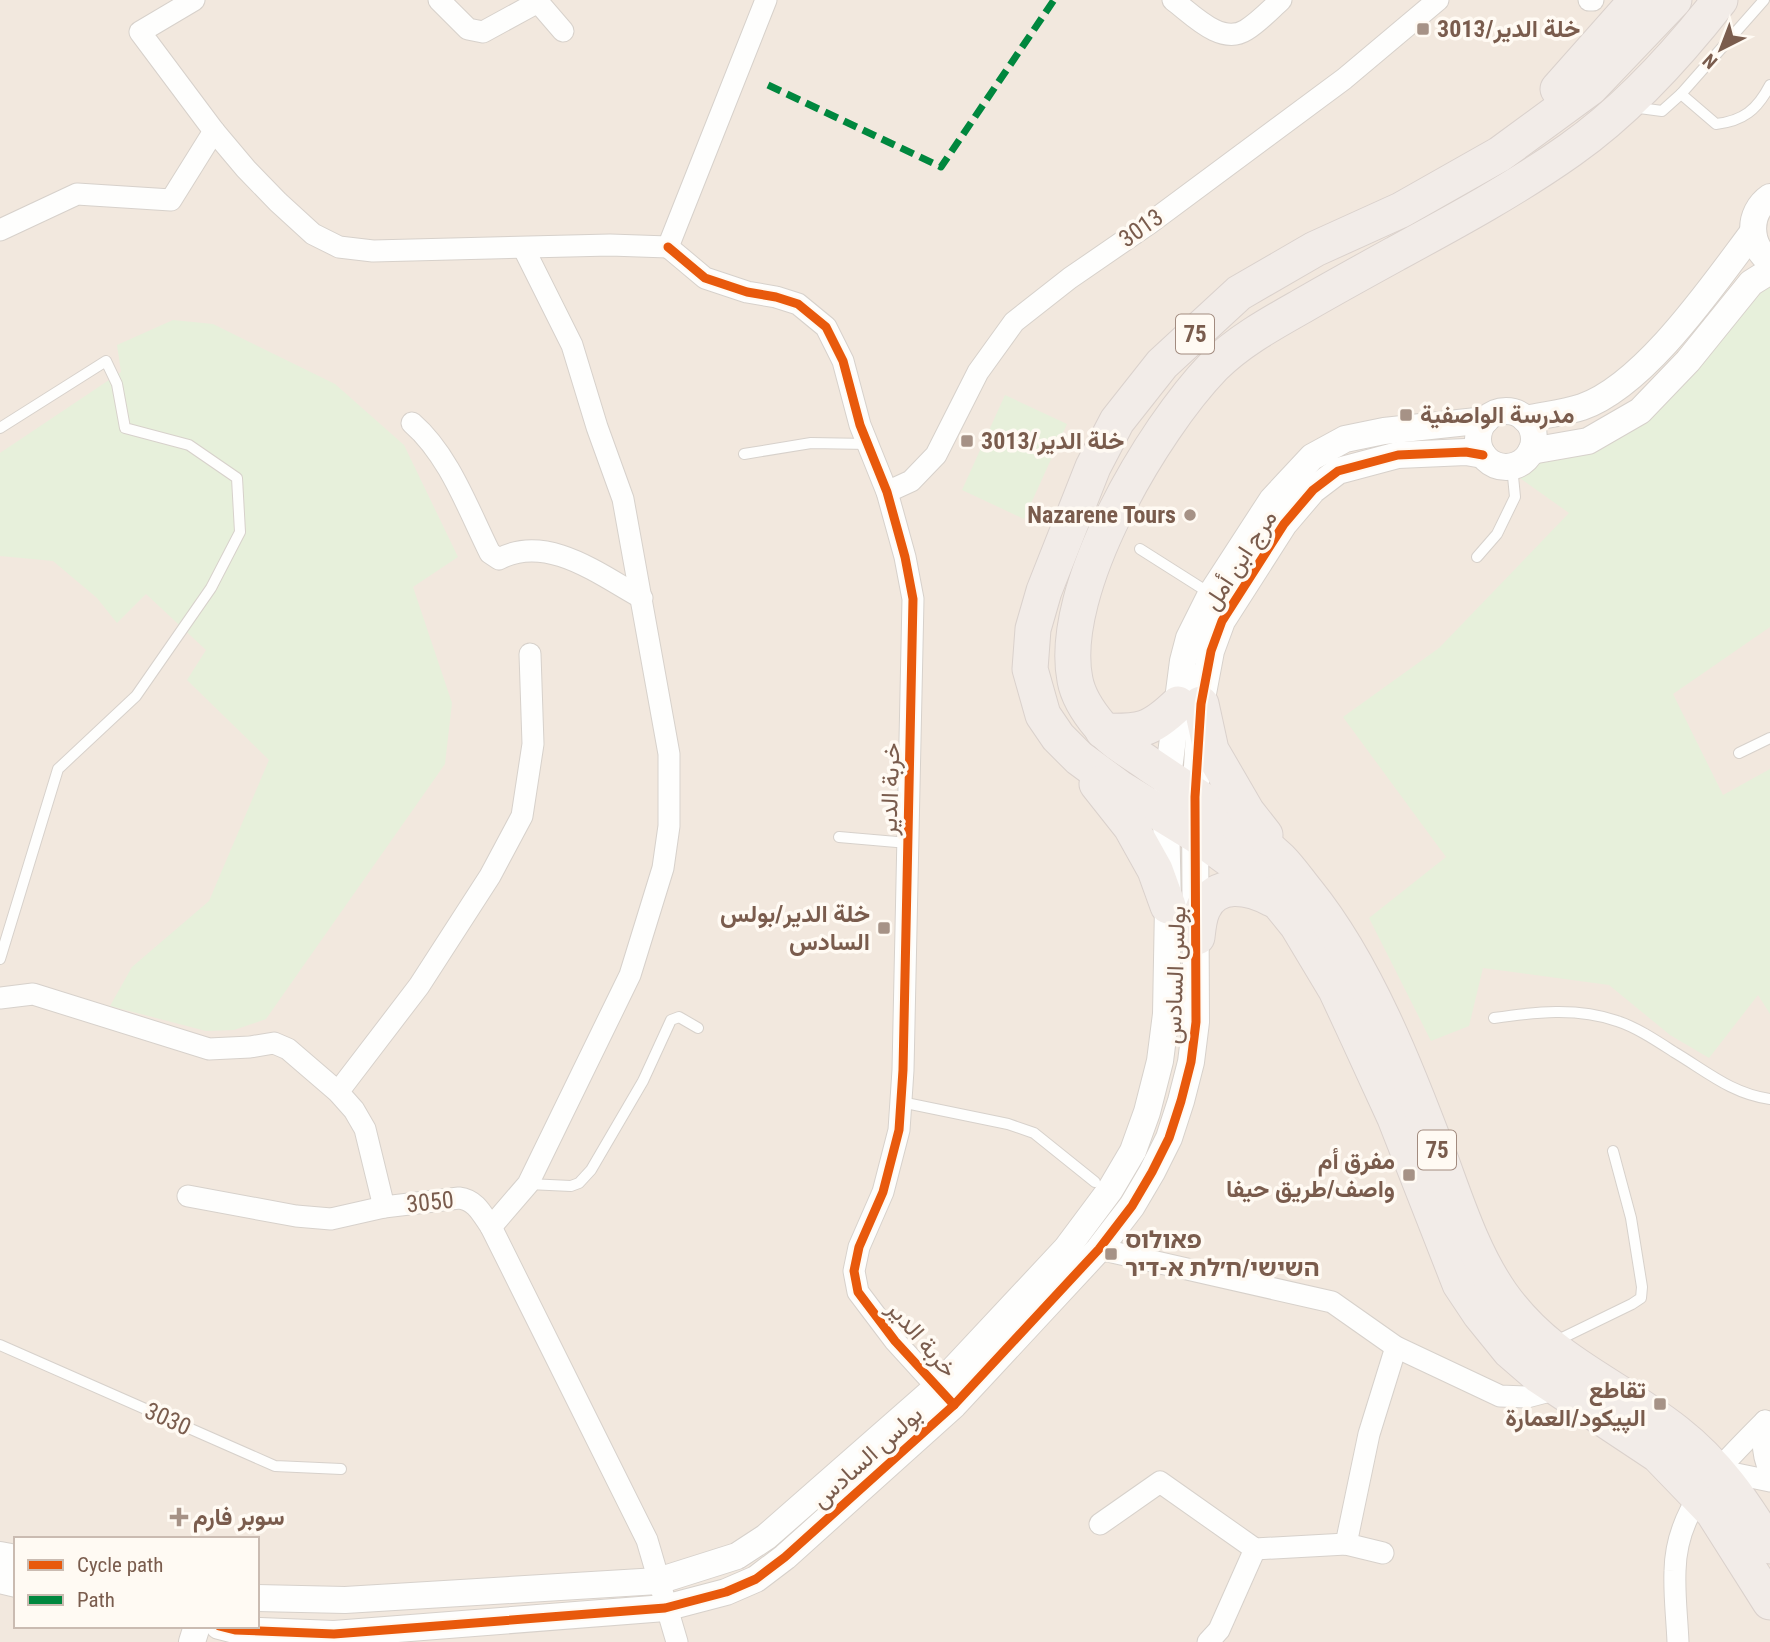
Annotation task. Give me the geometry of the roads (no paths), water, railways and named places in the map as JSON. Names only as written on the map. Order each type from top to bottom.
[{"type":"highway","points":[[1500,154],[1637,0]]},
{"type":"highway","name":"75","points":[[1572,1381],[1548,1345],[1530,1331],[1485,1270],[1421,1108],[1362,977],[1321,909],[1251,877],[1196,835],[1121,789],[1079,758],[1058,737],[1043,715],[1030,669],[1033,629],[1044,591],[1088,478],[1117,421],[1162,364],[1240,293],[1315,249],[1401,209],[1500,154],[1590,88],[1674,0]]},
{"type":"highway","name":"75","points":[[1720,0],[1663,67],[1573,148],[1505,192],[1262,329],[1216,364],[1163,429],[1119,507],[1091,564],[1077,613],[1073,660],[1076,685],[1084,705],[1103,731],[1252,836],[1284,863],[1295,899],[1297,925],[1336,990],[1395,1118],[1460,1284],[1510,1351],[1675,1431],[1708,1482],[1720,1522],[1770,1602]]},
{"type":"highway","points":[[1103,731],[1132,732],[1158,723],[1189,704],[1231,787],[1295,899]]},
{"type":"highway","points":[[1079,758],[1131,827],[1155,870],[1168,906]]},
{"type":"highway","points":[[1196,937],[1203,909],[1211,898],[1222,890],[1250,889],[1271,898],[1295,899]]},
{"type":"highway","name":"75","points":[[1708,1482],[1736,1492],[1770,1546]]},
{"type":"street","points":[[194,0],[140,32],[214,131],[278,202],[313,234],[339,247],[373,251],[610,245],[668,247],[766,0]]},
{"type":"street","points":[[439,0],[468,29],[483,32],[538,1],[563,31]]},
{"type":"street","points":[[1173,0],[1213,30],[1231,34],[1245,31],[1280,0]]},
{"type":"street","name":"3013","points":[[887,492],[911,481],[936,455],[978,372],[1014,322],[1070,278],[1150,223],[1344,79],[1438,0]]},
{"type":"street","points":[[0,230],[77,194],[171,200],[214,131]]},
{"type":"street","points":[[1770,197],[1757,211],[1753,232],[1756,247],[1770,261]]},
{"type":"street","points":[[1525,419],[1583,407],[1622,385],[1663,347],[1753,232]]},
{"type":"street","name":"خربة الدير","points":[[668,247],[705,278],[747,292],[798,304],[826,327],[843,361],[860,425],[887,492],[905,557],[913,598],[901,1102],[899,1130],[883,1192],[859,1247],[854,1271],[858,1292],[895,1341],[945,1396]]},
{"type":"street","points":[[491,1227],[528,1184],[630,975],[663,868],[669,826],[669,754],[623,499],[572,345],[524,248]]},
{"type":"street","points":[[1521,459],[1534,436],[1525,419],[1511,412],[1502,412],[1486,420],[1479,437],[1479,446],[1483,455],[1498,466],[1588,441],[1640,411],[1688,361],[1751,283],[1770,271]]},
{"type":"street","name":"مرج ابن أمل","points":[[1196,835],[1182,787],[1189,704],[1183,661],[1189,638],[1211,594],[1272,500],[1312,457],[1345,439],[1486,420]]},
{"type":"street","points":[[412,423],[426,435],[445,463],[490,553],[499,559],[512,552],[535,549],[574,560],[642,598]]},
{"type":"street","name":"مرج ابن أمل","points":[[1189,704],[1222,621],[1284,524],[1314,490],[1338,471],[1398,455],[1466,452],[1483,455]]},
{"type":"street","points":[[338,1092],[419,986],[490,876],[522,816],[533,744],[530,654]]},
{"type":"street","name":"مرج ابن أمل","points":[[1166,816],[1182,787]]},
{"type":"street","name":"بولس السادس","points":[[259,1598],[345,1600],[659,1581],[737,1556],[766,1537],[945,1396],[1066,1249],[1110,1190],[1133,1151],[1147,1112],[1160,1061],[1166,1014],[1166,816]]},
{"type":"street","name":"بولس السادس","points":[[228,1631],[334,1634],[666,1608],[726,1592],[756,1579],[785,1557],[945,1396],[1099,1249],[1132,1206],[1152,1172],[1169,1138],[1191,1062],[1196,1023],[1196,835]]},
{"type":"street","name":"3050","points":[[0,998],[33,994],[209,1049],[274,1043],[288,1049],[338,1092],[354,1110],[365,1129],[384,1207],[459,1198],[475,1204],[491,1227],[647,1540],[677,1642]]},
{"type":"street","points":[[188,1196],[296,1216],[331,1219],[384,1207]]},
{"type":"street","points":[[1099,1249],[1332,1302],[1396,1347],[1500,1396],[1527,1397],[1572,1381]]},
{"type":"street","points":[[1346,1544],[1369,1434],[1396,1347]]},
{"type":"street","points":[[1678,1642],[1675,1570],[1681,1530],[1708,1482],[1768,1419]]},
{"type":"street","points":[[1768,1419],[1762,1435],[1770,1471]]},
{"type":"street","points":[[1708,1482],[1770,1481]]},
{"type":"street","points":[[1100,1524],[1160,1482],[1255,1549],[1346,1544],[1384,1553]]},
{"type":"street","points":[[1678,1545],[1697,1528],[1720,1522]]},
{"type":"street","points":[[1208,1642],[1219,1630],[1255,1549]]},
{"type":"lane","points":[[1622,106],[1662,111],[1681,94],[1764,0]]},
{"type":"lane","points":[[1681,94],[1716,124],[1742,119],[1765,96],[1770,85]]},
{"type":"lane","points":[[0,428],[106,361],[117,384],[125,428],[189,445],[237,478],[240,532],[211,588],[136,696],[58,769],[0,959]]},
{"type":"lane","points":[[744,454],[811,443],[867,444]]},
{"type":"lane","points":[[1477,557],[1497,534],[1515,497],[1521,459]]},
{"type":"lane","points":[[1140,549],[1211,594]]},
{"type":"lane","points":[[1739,753],[1770,738]]},
{"type":"lane","points":[[839,837],[908,843]]},
{"type":"lane","points":[[1494,1018],[1534,1012],[1576,1012],[1618,1021],[1674,1052],[1717,1081],[1754,1097],[1770,1099]]},
{"type":"lane","points":[[528,1184],[571,1186],[579,1183],[590,1170],[643,1081],[671,1020],[679,1017],[698,1028]]},
{"type":"lane","points":[[901,1102],[1008,1124],[1034,1133],[1096,1182]]},
{"type":"lane","points":[[1548,1345],[1641,1297],[1642,1287],[1631,1218],[1613,1151]]},
{"type":"lane","name":"3030","points":[[0,1345],[275,1466],[341,1469]]},
{"type":"place","name":"خلة الدير/3013","points":[[1423,29]]},
{"type":"place","name":"مدرسة الواصفية","points":[[1406,415]]},
{"type":"place","name":"3013/خلة الدير","points":[[967,441]]},
{"type":"place","name":"Nazarene Tours","points":[[1190,515]]},
{"type":"place","name":"خلة الدير/بولس السادس","points":[[884,928]]},
{"type":"place","name":"مفرق أم واصف/طريق حيفا","points":[[1409,1175]]},
{"type":"place","name":"פאולוס השישי/ח׳לת א-דיר","points":[[1111,1254]]},
{"type":"place","name":"تقاطع الپيكود/العمارة","points":[[1660,1404]]},
{"type":"place","name":"سوبر فارم","points":[[179,1517]]}]
